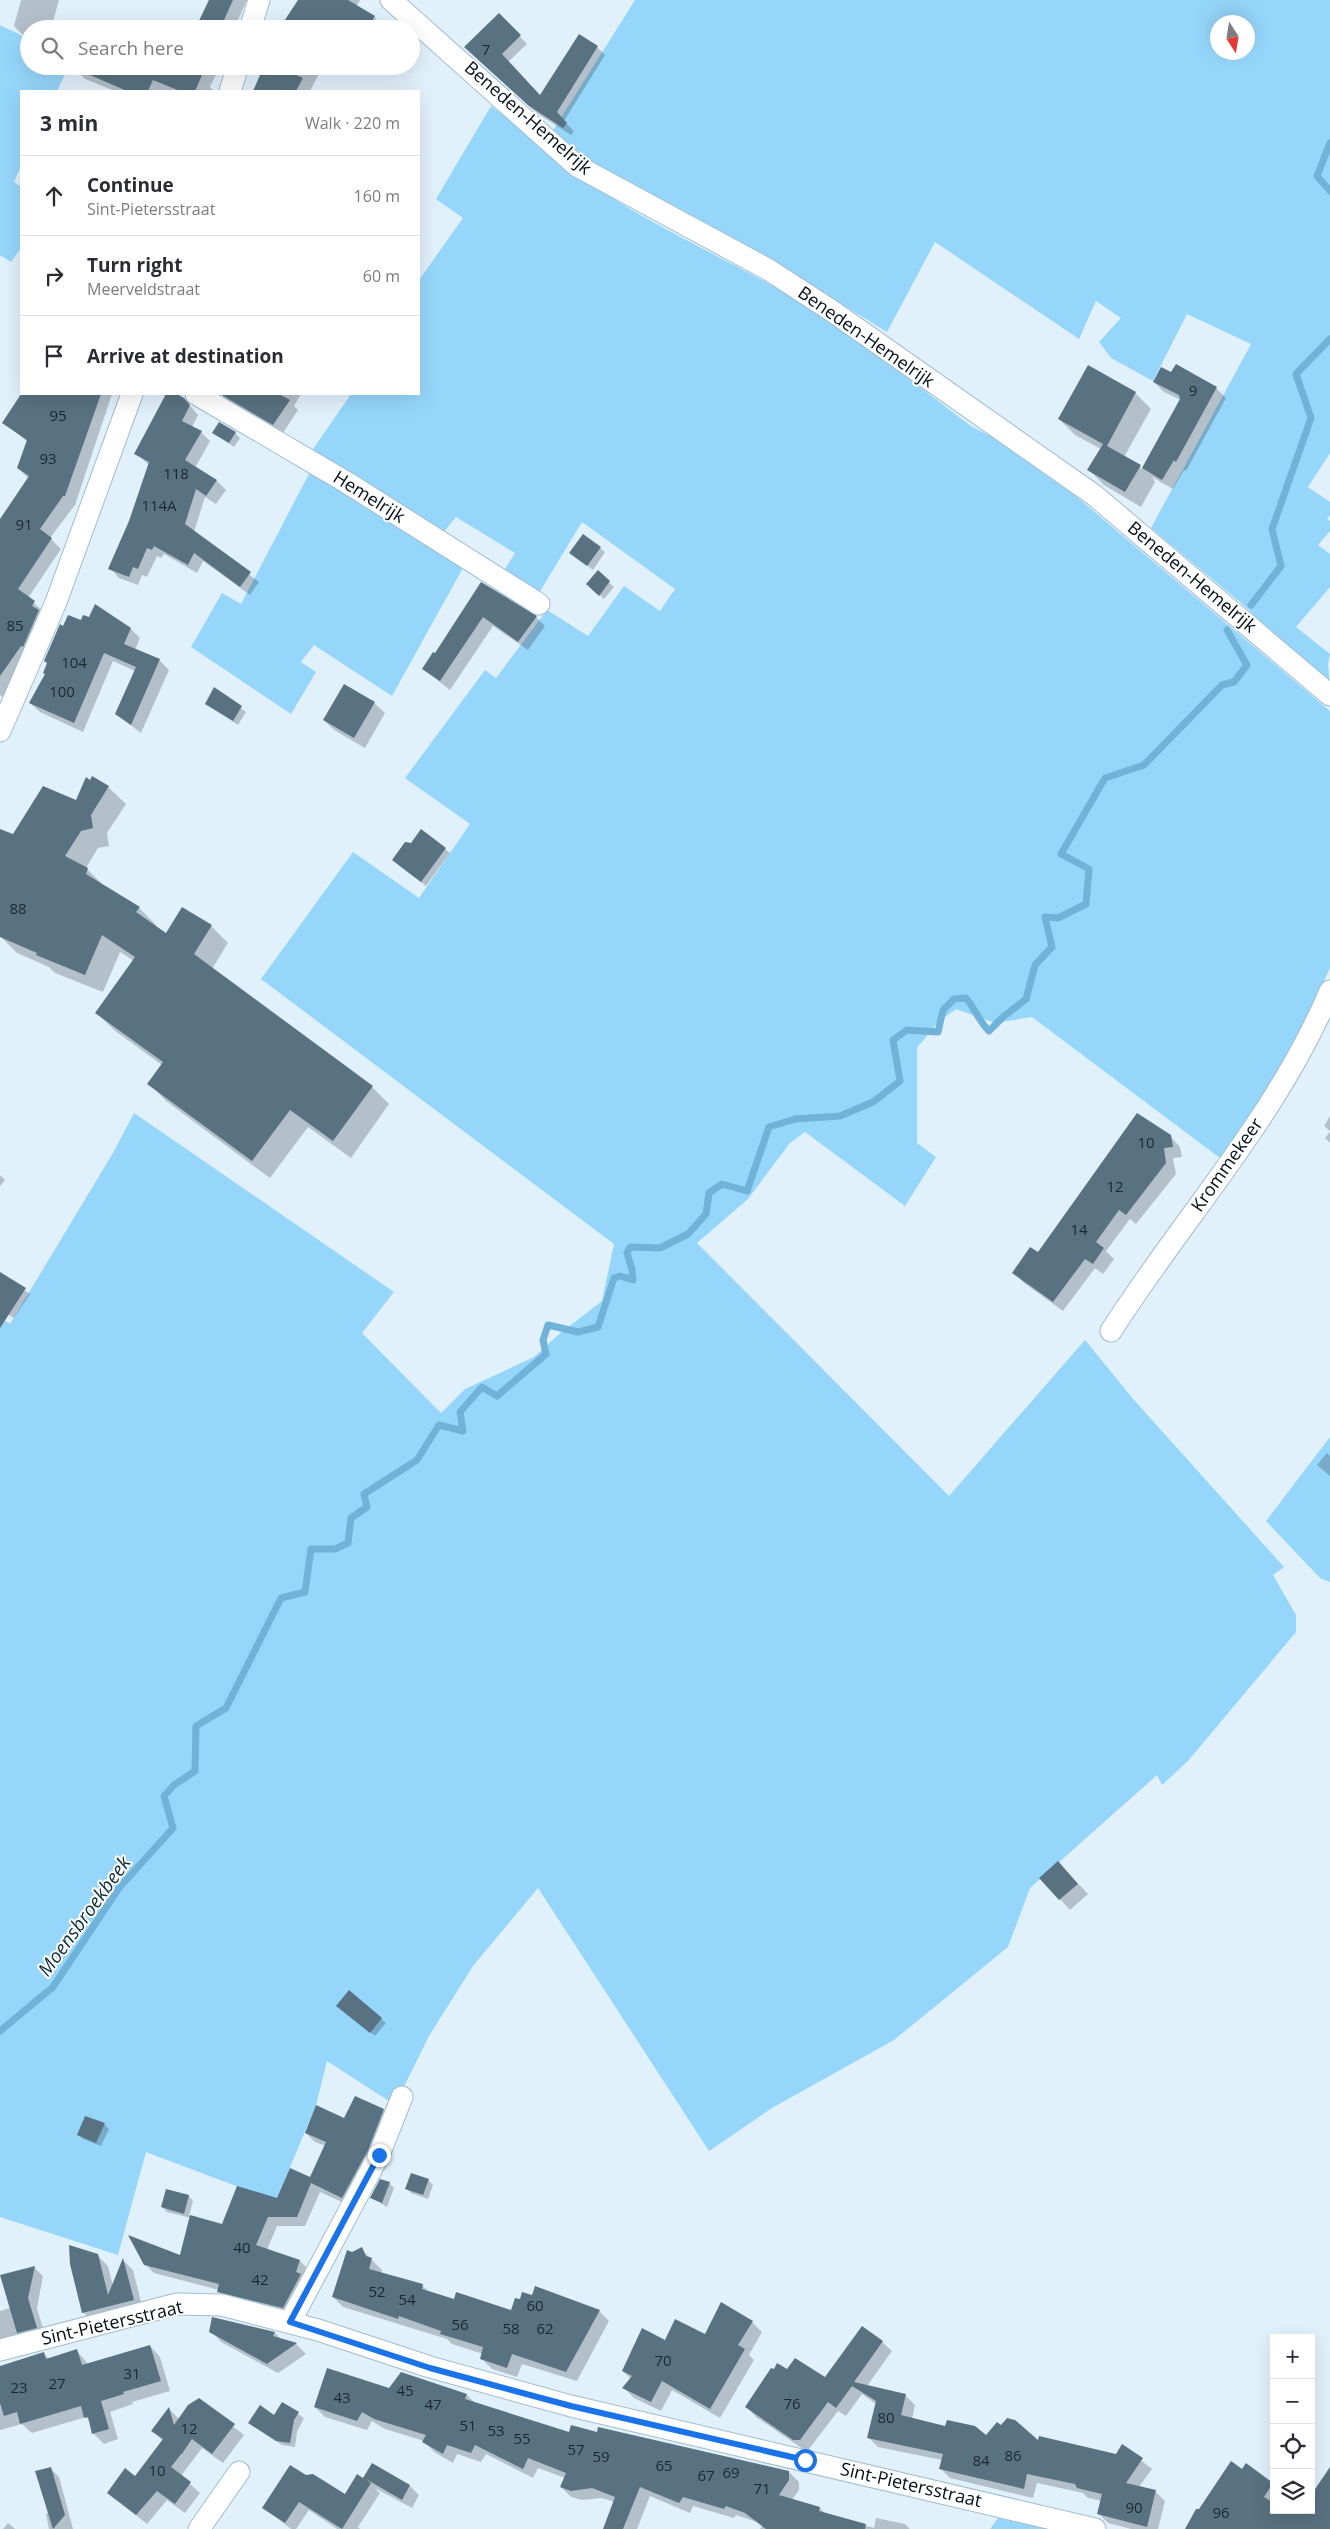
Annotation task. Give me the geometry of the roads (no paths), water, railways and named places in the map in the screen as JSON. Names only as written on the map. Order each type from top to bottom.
[{"type":"street","points":[[253,20],[259,0]]},
{"type":"street","name":"Beneden-Hemelrijk","points":[[391,0],[413,20]]},
{"type":"street","name":"Beneden-Hemelrijk","points":[[420,26],[577,166],[769,270],[840,316],[1094,495],[1330,695]]},
{"type":"street","points":[[230,90],[235,75]]},
{"type":"street","points":[[0,731],[56,602],[132,395]]},
{"type":"street","name":"Hemelrijk","points":[[198,395],[346,482],[539,604]]},
{"type":"street","name":"Krommekeer","points":[[1111,1331],[1259,1122],[1315,1026],[1330,991]]},
{"type":"street","points":[[290,2322],[379,2155],[402,2097]]},
{"type":"street","name":"Sint-Pietersstraat","points":[[0,2350],[177,2304],[222,2304],[290,2322],[430,2368],[571,2406],[1095,2529]]},
{"type":"street","points":[[199,2529],[239,2472]]},
{"type":"waterway","name":"Moensbroekbeek","points":[[1330,143],[1317,176],[1330,191]]},
{"type":"waterway","name":"Moensbroekbeek","points":[[1251,605],[1281,566],[1272,529],[1311,418],[1296,374],[1330,339]]},
{"type":"waterway","name":"Moensbroekbeek","points":[[0,2031],[53,1987],[119,1888],[173,1828],[164,1796],[174,1785],[195,1771],[196,1726],[226,1708],[281,1598],[305,1592],[311,1549],[335,1549],[348,1543],[351,1518],[367,1507],[364,1494],[417,1460],[439,1425],[463,1431],[460,1412],[482,1387],[497,1396],[546,1354],[543,1340],[548,1325],[578,1332],[598,1327],[614,1278],[620,1276],[633,1280],[627,1253],[630,1247],[660,1248],[688,1234],[706,1214],[709,1193],[722,1184],[747,1191],[769,1127],[795,1119],[840,1116],[873,1102],[900,1081],[893,1040],[907,1030],[938,1032],[943,1010],[954,999],[966,998],[989,1031],[1026,999],[1035,965],[1052,947],[1045,917],[1058,918],[1086,904],[1089,869],[1061,854],[1105,778],[1144,765],[1222,685],[1234,682],[1247,665],[1227,630]]}]
